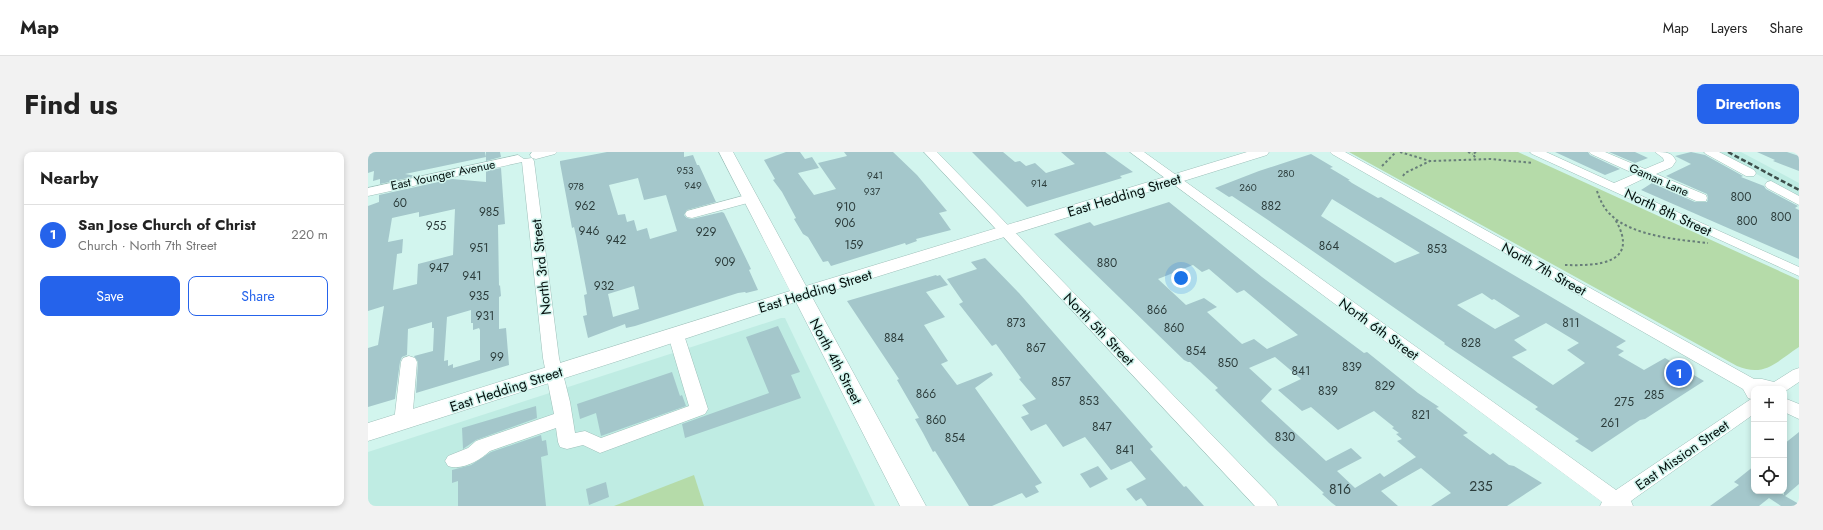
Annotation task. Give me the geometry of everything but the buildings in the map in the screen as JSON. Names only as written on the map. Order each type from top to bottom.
[{"type":"main road","name":"North 4th Street","points":[[726,152],[913,506]]},
{"type":"main road","name":"East Hedding Street","points":[[368,432],[801,295],[1262,152]]},
{"type":"street","name":"East Younger Avenue","points":[[368,192],[552,152]]},
{"type":"street","name":"North 5th Street","points":[[930,152],[1268,506]]},
{"type":"street","name":"North 6th Street","points":[[1136,152],[1617,504]]},
{"type":"street","name":"North 7th Street","points":[[1336,152],[1751,389]]},
{"type":"street","name":"Gaman Lane","points":[[1595,152],[1701,198]]},
{"type":"street","points":[[1615,187],[1668,164],[1670,161],[1663,152]]},
{"type":"street","points":[[1710,152],[1750,173]]},
{"type":"street","name":"North 3rd Street","points":[[528,156],[554,374],[564,418],[567,442],[585,438],[600,446],[699,409],[676,335]]},
{"type":"street","name":"North 8th Street","points":[[1536,158],[1615,187],[1799,272]]},
{"type":"street","points":[[1771,186],[1799,201]]},
{"type":"street","points":[[692,214],[750,198]]},
{"type":"street","points":[[403,422],[409,362]]},
{"type":"street","points":[[1781,386],[1799,374]]},
{"type":"street","points":[[1787,406],[1799,412]]},
{"type":"street","name":"East Mission Street","points":[[1617,504],[1628,492],[1751,407]]},
{"type":"street","points":[[455,461],[475,452],[483,446],[564,418]]},
{"type":"path","points":[[1371,171],[1384,165],[1396,152]]},
{"type":"path","points":[[1400,152],[1430,161],[1536,158]]},
{"type":"path","points":[[1468,152],[1475,153],[1476,159]]},
{"type":"path","points":[[1400,180],[1405,173],[1430,161]]},
{"type":"path","points":[[1559,265],[1603,264],[1615,258],[1622,251],[1624,243],[1622,232],[1615,219],[1600,202],[1595,185]]},
{"type":"path","points":[[1615,219],[1638,230],[1711,244]]},
{"type":"shaded area","points":[[1716,152],[1741,152],[1799,183],[1799,197]]},
{"type":"shaded area","points":[[781,318],[785,318],[875,506],[368,506],[368,452]]},
{"type":"green space","points":[[1349,152],[1518,152],[1799,280],[1799,347],[1777,362],[1763,369],[1755,370],[1737,366]]},
{"type":"green space","points":[[694,475],[704,506],[614,506]]},
{"type":"railway","points":[[1728,152],[1799,190]]},
{"type":"place","name":"San Jose Church of Christ","points":[[1679,373]]}]
